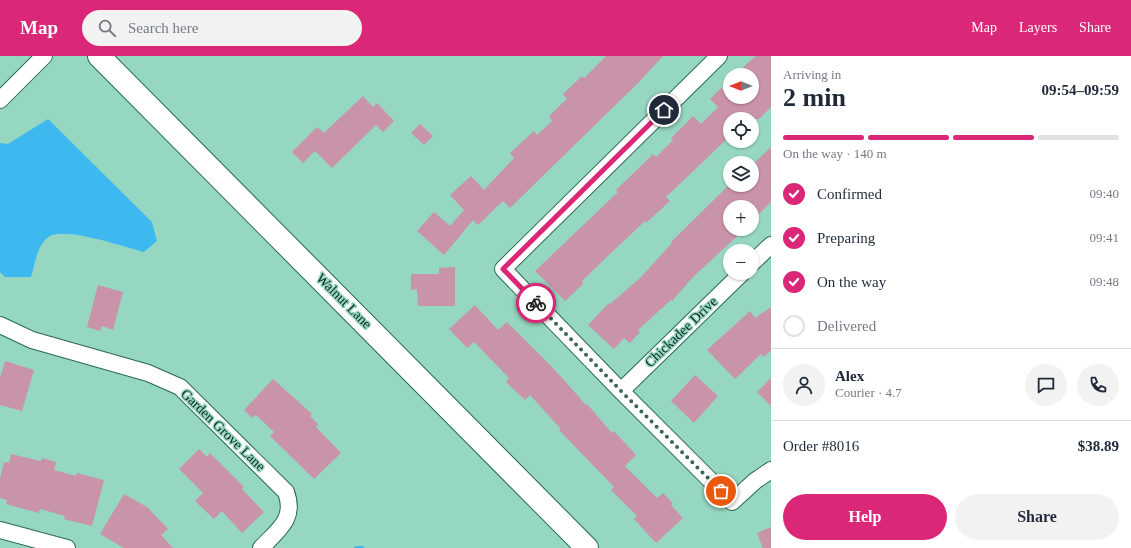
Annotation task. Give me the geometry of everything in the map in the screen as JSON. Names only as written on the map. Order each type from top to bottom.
[{"type":"main road","name":"Walnut Lane","points":[[99,56],[587,548]]},
{"type":"street","points":[[0,100],[44,56]]},
{"type":"street","points":[[719,56],[503,269],[621,391],[732,502],[754,481],[771,470]]},
{"type":"street","points":[[759,256],[771,245]]},
{"type":"street","name":"Chickadee Drive","points":[[621,391],[735,280]]},
{"type":"street","name":"Garden Grove Lane","points":[[0,325],[11,332],[32,340],[161,377],[189,394],[286,492],[290,508],[288,518],[261,548]]},
{"type":"street","points":[[0,530],[67,548]]},
{"type":"water","points":[[48,119],[152,222],[157,241],[144,252],[82,236],[58,234],[50,236],[42,244],[37,255],[31,277],[5,277],[0,272],[0,143],[8,144]]},
{"type":"building","points":[[606,56],[663,56],[639,82],[510,208],[503,201],[478,225],[473,220],[444,255],[417,231],[434,212],[450,226],[464,210],[450,195],[471,176],[484,190],[514,158],[510,153],[534,131],[537,135],[552,121],[549,116],[567,99],[563,94],[582,76],[584,78]]},
{"type":"building","points":[[756,56],[771,56],[771,107],[759,119],[759,112],[723,112],[723,143],[666,197],[670,201],[646,223],[645,221],[613,251],[582,281],[583,284],[565,301],[535,271],[618,192],[616,190],[653,154],[656,157],[673,140],[671,138],[693,116],[701,124],[718,107],[710,99],[721,88],[723,90],[723,104],[759,104],[759,68],[742,68]]},
{"type":"building","points":[[363,96],[373,107],[377,103],[394,121],[383,132],[376,125],[332,168],[315,151],[303,163],[292,152],[317,127],[324,133]]},
{"type":"building","points":[[420,124],[433,136],[424,145],[411,133]]},
{"type":"building","points":[[771,147],[771,202],[759,214],[759,200],[723,200],[723,236],[737,236],[729,244],[723,244],[723,249],[693,277],[672,301],[671,300],[638,330],[640,332],[630,343],[624,338],[614,349],[588,325],[609,303],[610,304],[640,278],[672,243],[671,242],[723,191],[759,192],[759,158]]},
{"type":"building","points":[[455,267],[455,306],[418,306],[417,289],[411,290],[411,274],[439,274],[439,268]]},
{"type":"building","points":[[98,285],[123,292],[113,330],[102,326],[100,331],[87,327]]},
{"type":"building","points":[[475,305],[498,330],[507,322],[554,369],[612,433],[614,431],[636,455],[625,466],[657,498],[663,493],[673,503],[671,505],[683,518],[656,543],[634,519],[637,516],[611,490],[614,487],[559,430],[561,429],[530,395],[525,400],[506,382],[509,378],[474,342],[467,348],[449,329]]},
{"type":"building","points":[[771,307],[771,351],[763,357],[761,354],[735,379],[707,350],[750,311],[755,318]]},
{"type":"building","points":[[5,361],[34,370],[22,411],[0,405],[0,378]]},
{"type":"building","points":[[695,375],[718,396],[694,423],[671,401]]},
{"type":"building","points":[[771,378],[771,406],[757,392]]},
{"type":"building","points":[[273,379],[312,414],[310,416],[318,424],[316,427],[341,453],[314,479],[270,436],[274,432],[256,415],[252,418],[244,410]]},
{"type":"building","points":[[199,449],[207,457],[210,453],[244,487],[242,489],[264,512],[242,533],[222,511],[214,519],[195,501],[203,493],[179,469]]},
{"type":"building","points":[[11,454],[41,461],[42,458],[56,462],[54,470],[76,476],[77,473],[104,480],[92,526],[64,519],[65,516],[40,509],[39,513],[6,504],[7,500],[0,498],[0,479],[4,462],[9,463]]},
{"type":"building","points":[[124,494],[147,507],[168,529],[161,535],[173,548],[124,548],[100,534]]},
{"type":"building","points":[[771,527],[771,548],[763,548],[757,533]]},
{"type":"waterway","points":[[356,548],[362,548]]},
{"type":"way so far","points":[[536,303],[721,491]]},
{"type":"route","points":[[536,303],[503,269],[664,110]]}]
